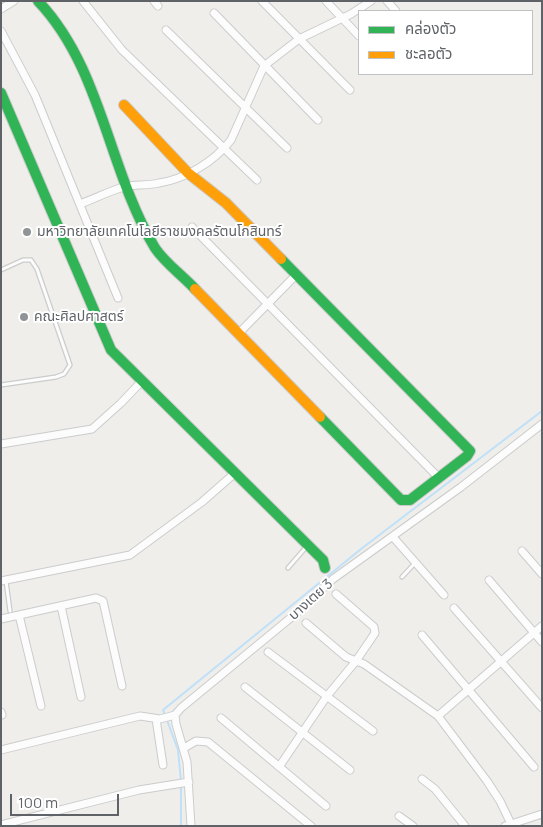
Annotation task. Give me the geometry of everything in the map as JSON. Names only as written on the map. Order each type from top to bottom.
[{"type":"street","points":[[1,9],[14,1]]},
{"type":"street","points":[[38,1],[53,18],[88,86],[125,186],[162,260],[177,270],[402,500],[410,500],[467,456],[470,451],[297,274],[226,203],[188,173],[124,105]]},
{"type":"street","points":[[83,1],[122,50],[257,180]]},
{"type":"street","points":[[262,1],[350,90]]},
{"type":"street","points":[[326,1],[358,35]]},
{"type":"street","points":[[80,204],[125,186],[160,183],[188,173],[225,148],[238,128],[264,66],[299,39],[371,1]]},
{"type":"street","points":[[386,1],[395,10]]},
{"type":"street","points":[[214,13],[318,120]]},
{"type":"street","points":[[166,30],[287,148]]},
{"type":"street","points":[[1,32],[36,95],[118,298]]},
{"type":"street","points":[[1,93],[5,108],[111,350],[322,560],[325,568]]},
{"type":"street","points":[[192,227],[439,478]]},
{"type":"street","points":[[239,333],[297,274]]},
{"type":"street","points":[[1,444],[92,429],[122,403],[142,381]]},
{"type":"street","name":"บางเตย 3","points":[[172,716],[299,612],[333,579],[393,537],[542,424]]},
{"type":"street","points":[[3,581],[130,555],[202,502],[235,474]]},
{"type":"street","points":[[393,537],[444,595]]},
{"type":"street","points":[[522,551],[542,574]]},
{"type":"street","points":[[489,580],[542,642]]},
{"type":"street","points":[[279,767],[326,696],[356,661],[375,633],[374,627],[336,594]]},
{"type":"street","points":[[1,619],[96,598],[103,601],[122,686]]},
{"type":"street","points":[[61,606],[81,697]]},
{"type":"street","points":[[454,608],[542,708]]},
{"type":"street","points":[[19,615],[41,706]]},
{"type":"street","points":[[306,623],[346,656],[438,716],[487,781],[510,825],[542,814]]},
{"type":"street","points":[[438,716],[542,626]]},
{"type":"street","points":[[422,635],[534,767]]},
{"type":"street","points":[[268,652],[373,731]]},
{"type":"street","points":[[245,687],[350,770]]},
{"type":"street","points":[[1,750],[140,716],[158,719],[172,716],[184,748],[191,826]]},
{"type":"street","points":[[221,718],[326,806]]},
{"type":"street","points":[[158,719],[163,765]]},
{"type":"street","points":[[184,748],[196,741],[208,742],[311,826]]},
{"type":"street","points":[[422,779],[435,789],[465,826]]},
{"type":"street","points":[[1,825],[139,790],[186,783]]},
{"type":"street","points":[[399,816],[413,826]]},
{"type":"lane","points":[[1,270],[22,260],[31,260],[36,269],[70,365],[64,374],[56,377],[1,385]]},
{"type":"lane","points":[[288,568],[308,546]]},
{"type":"lane","points":[[402,577],[415,563]]},
{"type":"lane","points":[[3,581],[10,610]]},
{"type":"waterway","points":[[165,716],[163,710],[361,549],[542,411]]},
{"type":"waterway","points":[[167,720],[178,750],[181,781]]},
{"type":"waterway","points":[[181,786],[181,826]]},
{"type":"traffic: fast","points":[[38,1],[59,28],[77,57],[91,88],[139,218],[155,248],[195,289]]},
{"type":"traffic: fast","points":[[1,93],[111,350],[323,560],[325,568]]},
{"type":"traffic: fast","points":[[281,259],[470,451],[467,456],[410,500],[401,500],[320,417]]},
{"type":"traffic: slow","points":[[124,105],[188,173],[226,203],[281,259]]},
{"type":"traffic: slow","points":[[195,289],[320,417]]},
{"type":"place","name":"มหาวิทยาลัยเทคโนโลยีราชมงคลรัตนโกสินทร์","points":[[27,232]]},
{"type":"place","name":"คณะศิลปศาสตร์","points":[[24,317]]}]
